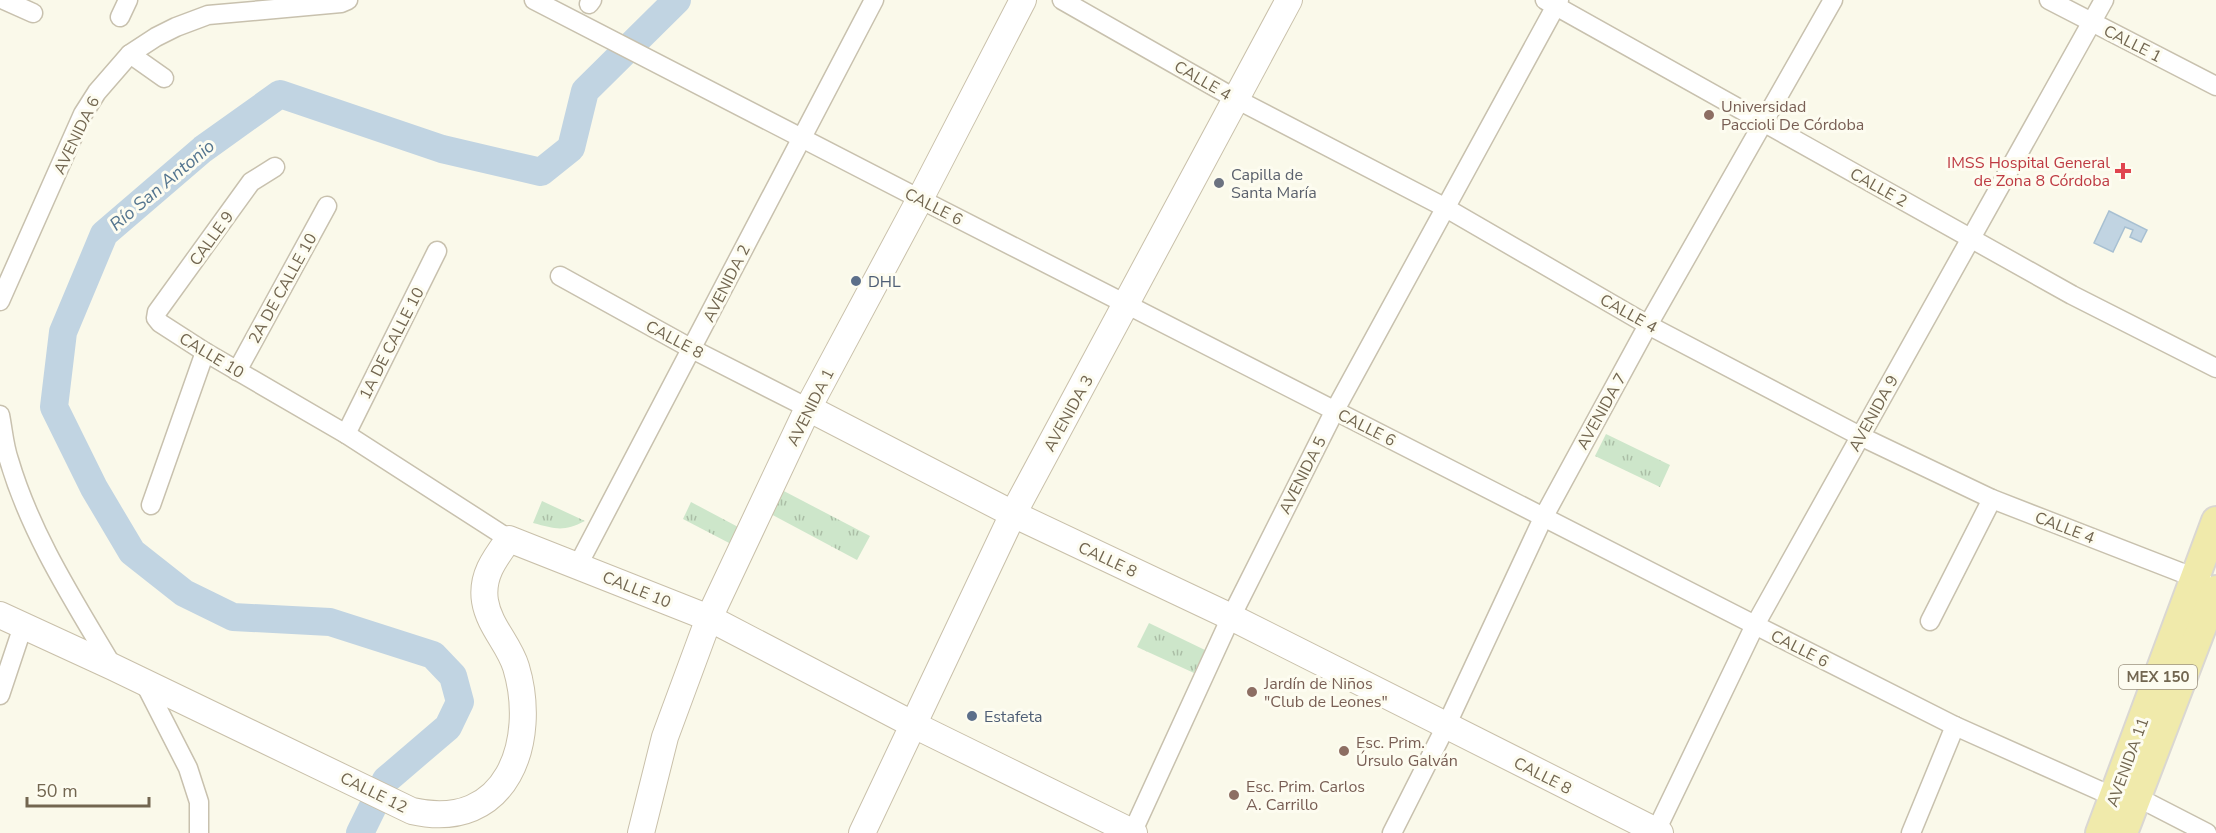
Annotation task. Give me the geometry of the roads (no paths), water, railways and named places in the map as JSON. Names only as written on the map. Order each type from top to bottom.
[{"type":"main road","name":"AVENIDA 1","points":[[641,833],[665,737],[709,618],[808,408],[1023,0]]},
{"type":"main road","name":"AVENIDA 3","points":[[862,833],[1013,514],[1289,0]]},
{"type":"main road","name":"CALLE 8","points":[[808,408],[1013,514],[1231,617],[1657,832]]},
{"type":"main road","name":"AVENIDA 11","points":[[2100,833],[2125,797],[2209,584],[2216,521]]},
{"type":"main road","name":"CALLE 10","points":[[509,539],[709,618],[914,725],[1133,833]]},
{"type":"main road","name":"CALLE 12","points":[[11,620],[412,811],[442,818],[463,817],[491,804],[506,784],[516,763],[523,723],[522,690],[516,664],[492,621],[485,601],[488,569],[509,539]]},
{"type":"main road","name":"AVENIDA 11","points":[[2123,833],[2125,797]]},
{"type":"street","points":[[120,17],[128,0]]},
{"type":"street","name":"AVENIDA 6","points":[[0,301],[83,114],[104,83],[130,54],[156,36],[208,15],[306,7],[348,0]]},
{"type":"street","name":"CALLE 6","points":[[534,0],[1543,518],[1955,726],[2207,833]]},
{"type":"street","name":"AVENIDA 2","points":[[578,565],[874,0]]},
{"type":"street","name":"CALLE 4","points":[[1062,0],[1236,99],[1446,208],[1648,325],[1860,436],[1992,499],[2209,584]]},
{"type":"street","name":"AVENIDA 7","points":[[1392,833],[1446,726],[1543,518],[1648,325],[1833,0]]},
{"type":"street","name":"CALLE 1","points":[[2049,0],[2216,86]]},
{"type":"street","name":"AVENIDA 9","points":[[1657,832],[1755,625],[2104,0]]},
{"type":"street","points":[[2,1],[33,14]]},
{"type":"street","name":"CALLE 2","points":[[1553,2],[2072,295],[2216,368]]},
{"type":"street","name":"AVENIDA 5","points":[[1133,833],[1231,617],[1335,410],[1446,208],[1553,2]]},
{"type":"street","points":[[130,54],[164,78]]},
{"type":"street","name":"CALLE 9","points":[[156,318],[157,312],[251,182],[275,167]]},
{"type":"street","name":"2A DE CALLE 10","points":[[237,370],[327,206]]},
{"type":"street","name":"1A DE CALLE 10","points":[[345,434],[437,251]]},
{"type":"street","name":"CALLE 8","points":[[560,276],[808,408]]},
{"type":"street","name":"CALLE 10","points":[[156,318],[160,323],[205,352],[345,434],[509,539]]},
{"type":"street","points":[[151,505],[205,352]]},
{"type":"street","points":[[0,415],[8,459],[25,508],[46,552],[113,667]]},
{"type":"street","points":[[1930,621],[1992,499]]},
{"type":"street","points":[[0,695],[11,620]]},
{"type":"street","points":[[144,682],[188,768],[199,802],[199,833]]},
{"type":"street","points":[[1911,833],[1955,726]]},
{"type":"water","points":[[2109,211],[2147,230],[2141,242],[2130,237],[2133,230],[2125,227],[2113,252],[2094,243]]},
{"type":"waterway","name":"Río San Antonio","points":[[360,833],[386,780],[448,727],[460,702],[453,676],[433,655],[330,622],[233,617],[184,593],[132,552],[94,488],[54,407],[63,332],[104,234],[203,149],[280,94],[442,149],[541,172],[571,148],[585,91],[677,0]]},
{"type":"place","name":"Universidad Paccioli De Córdoba","points":[[1709,115]]},
{"type":"place","name":"IMSS Hospital General de Zona 8 Córdoba","points":[[2123,171]]},
{"type":"place","name":"Capilla de Santa María","points":[[1219,183]]},
{"type":"place","name":"DHL","points":[[856,281]]},
{"type":"place","name":"Jardín de Niños \"Club de Leones\"","points":[[1252,692]]},
{"type":"place","name":"Estafeta","points":[[972,716]]},
{"type":"place","name":"Esc. Prim. Úrsulo Galván","points":[[1344,751]]},
{"type":"place","name":"Esc. Prim. Carlos A. Carrillo","points":[[1234,795]]}]
